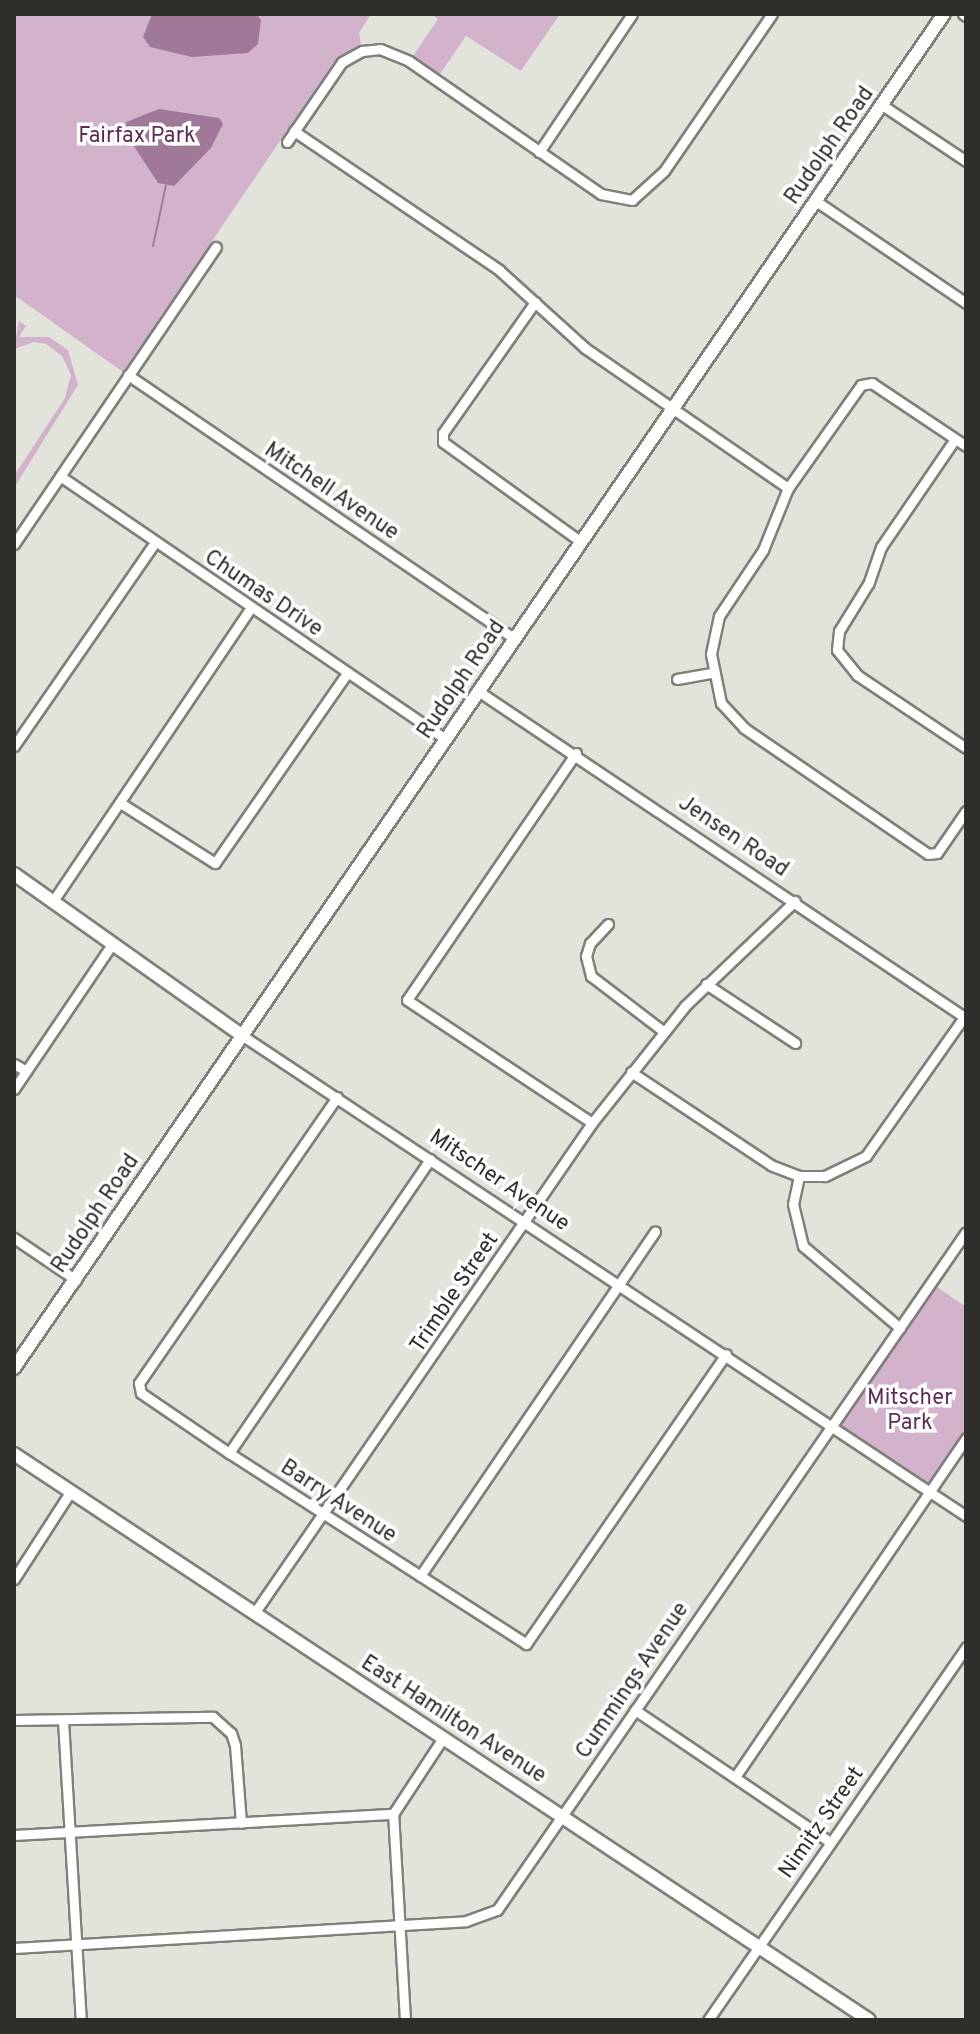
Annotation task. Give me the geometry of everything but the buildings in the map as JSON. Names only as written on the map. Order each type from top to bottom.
[{"type":"street","points":[[539,152],[632,14]]},
{"type":"street","points":[[287,142],[342,62],[362,51],[380,49],[401,56],[601,194],[632,200],[664,171],[772,14]]},
{"type":"street","name":"Rudolph Road","points":[[14,1368],[944,14]]},
{"type":"street","points":[[882,105],[966,161]]},
{"type":"street","points":[[294,131],[499,270],[585,348],[788,488]]},
{"type":"street","points":[[816,201],[966,303]]},
{"type":"street","points":[[14,544],[216,247]]},
{"type":"street","points":[[535,302],[443,433],[443,442],[581,542]]},
{"type":"street","name":"Mitchell Avenue","points":[[128,375],[514,638]]},
{"type":"street","points":[[966,446],[872,383],[861,385],[788,488],[763,550],[719,616],[711,635],[711,673],[721,703],[744,728],[928,854],[937,853],[966,811]]},
{"type":"street","points":[[955,439],[881,547],[868,584],[839,631],[837,650],[857,675],[966,748]]},
{"type":"street","name":"Chumas Drive","points":[[60,476],[446,739]]},
{"type":"street","points":[[14,746],[155,542]]},
{"type":"street","points":[[53,901],[122,804],[251,607]]},
{"type":"street","points":[[122,804],[215,863],[347,673]]},
{"type":"street","points":[[677,679],[711,673]]},
{"type":"street","name":"Jensen Road","points":[[478,691],[576,753],[964,1017],[866,1156],[825,1176],[799,1176]]},
{"type":"street","points":[[576,753],[407,1000],[592,1123]]},
{"type":"street","name":"Mitscher Avenue","points":[[14,874],[243,1036],[966,1516]]},
{"type":"street","name":"Trimble Street","points":[[255,1612],[592,1123],[663,1031],[706,984],[795,901]]},
{"type":"street","points":[[608,924],[590,943],[586,956],[591,976],[663,1031]]},
{"type":"street","points":[[14,1089],[113,943]]},
{"type":"street","points":[[706,984],[795,1043]]},
{"type":"street","points":[[14,1064],[26,1071]]},
{"type":"street","points":[[631,1072],[771,1165],[799,1176],[793,1204],[803,1246],[900,1328]]},
{"type":"street","name":"Barry Avenue","points":[[337,1097],[139,1383],[141,1393],[229,1453],[526,1644],[726,1354]]},
{"type":"street","points":[[229,1453],[430,1159]]},
{"type":"street","points":[[420,1576],[655,1231]]},
{"type":"street","name":"Cummings Avenue","points":[[14,1948],[466,1921],[497,1910],[966,1232]]},
{"type":"street","points":[[14,1238],[76,1280]]},
{"type":"street","points":[[735,1777],[966,1438]]},
{"type":"street","name":"East Hamilton Avenue","points":[[14,1454],[869,2020]]},
{"type":"street","points":[[14,1579],[71,1491]]},
{"type":"street","name":"Nimitz Street","points":[[708,2020],[966,1647]]},
{"type":"street","points":[[635,1710],[830,1842]]},
{"type":"street","points":[[14,1720],[186,1714],[213,1717],[231,1733],[235,1745],[241,1823]]},
{"type":"street","points":[[63,1720],[81,2020]]},
{"type":"street","points":[[405,2020],[393,1814],[443,1738]]},
{"type":"street","points":[[14,1835],[393,1814]]},
{"type":"green space","name":"Fairfax Park","points":[[14,14],[371,14],[359,33],[361,44],[333,63],[123,372],[14,295]]},
{"type":"green space","points":[[430,14],[560,14],[521,71],[466,36],[436,80],[409,62],[438,19]]},
{"type":"green space","points":[[19,321],[26,326],[19,337],[49,337],[68,350],[78,385],[14,488],[14,476],[65,398],[71,375],[62,356],[46,344],[34,342],[14,349]]},
{"type":"green space","name":"Mitscher Park","points":[[931,1283],[966,1307],[966,1438],[929,1491],[831,1425]]},
{"type":"shaded area","points":[[152,14],[256,14],[261,20],[258,44],[248,53],[192,57],[150,47],[143,37]]},
{"type":"shaded area","points":[[159,109],[219,118],[223,124],[211,148],[174,186],[158,183],[126,134],[126,122]]},
{"type":"waterway","points":[[153,246],[166,185]]}]
